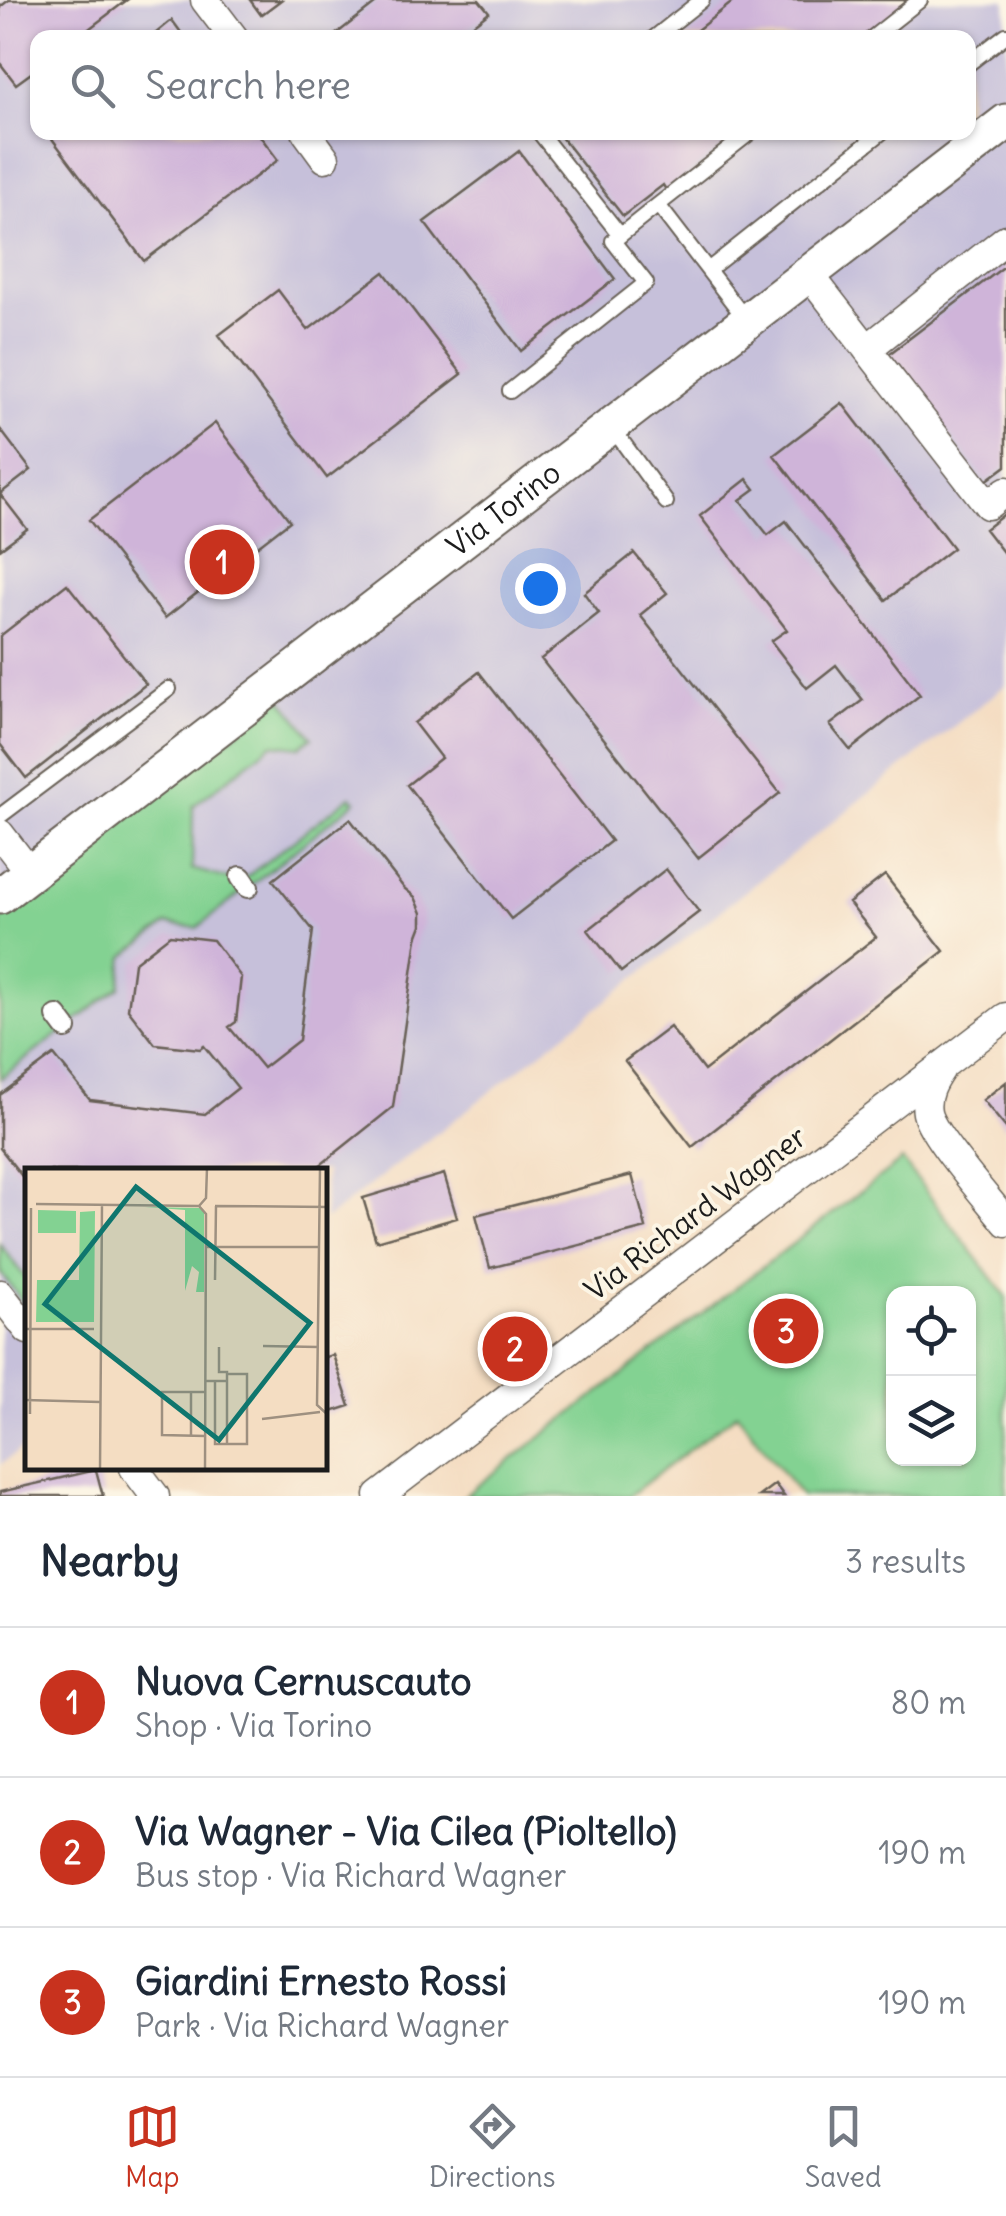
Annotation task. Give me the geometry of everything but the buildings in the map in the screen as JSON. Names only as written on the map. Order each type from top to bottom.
[{"type":"street","points":[[205,0],[228,30]]},
{"type":"street","name":"Via Torino","points":[[0,896],[1006,122]]},
{"type":"street","points":[[312,140],[325,158]]},
{"type":"street","points":[[867,349],[1006,239]]},
{"type":"street","points":[[809,274],[988,505],[1006,491]]},
{"type":"street","points":[[0,834],[30,873]]},
{"type":"street","name":"Via Richard Wagner","points":[[379,1496],[1006,1016]]},
{"type":"street","points":[[945,1063],[930,1086],[926,1111],[934,1130],[1006,1222]]},
{"type":"street","name":"Via Richard Wagner","points":[[860,1128],[908,1121],[934,1130]]},
{"type":"street","points":[[0,1294],[25,1326]]},
{"type":"street","points":[[136,1471],[154,1496]]},
{"type":"lane","points":[[664,30],[702,0]]},
{"type":"lane","points":[[882,30],[920,0]]},
{"type":"lane","points":[[976,58],[1006,35]]},
{"type":"lane","points":[[546,140],[620,235]]},
{"type":"lane","points":[[510,391],[646,284],[613,240],[741,140]]},
{"type":"lane","points":[[708,270],[872,140]]},
{"type":"lane","points":[[658,206],[747,322]]},
{"type":"lane","points":[[610,426],[666,502]]},
{"type":"lane","points":[[0,816],[169,689]]},
{"type":"shaded area","points":[[0,0],[1006,0],[1006,685],[328,1218],[328,1168],[25,1168],[25,1446],[0,1465]]},
{"type":"green space","points":[[281,698],[312,737],[300,747],[272,744],[193,806],[192,869],[240,882],[351,796],[356,801],[197,928],[167,924],[124,957],[120,987],[0,1079],[0,917]]},
{"type":"green space","points":[[902,1160],[1006,1296],[1006,1496],[801,1496],[737,1413],[629,1496],[464,1496]]},
{"type":"green space","points":[[0,1244],[25,1277],[25,1305],[0,1272]]},
{"type":"place","name":"Nuova Cernuscauto","points":[[222,562]]},
{"type":"place","name":"Giardini Ernesto Rossi","points":[[786,1331]]},
{"type":"place","name":"Via Wagner - Via Cilea (Pioltello)","points":[[515,1349]]}]
